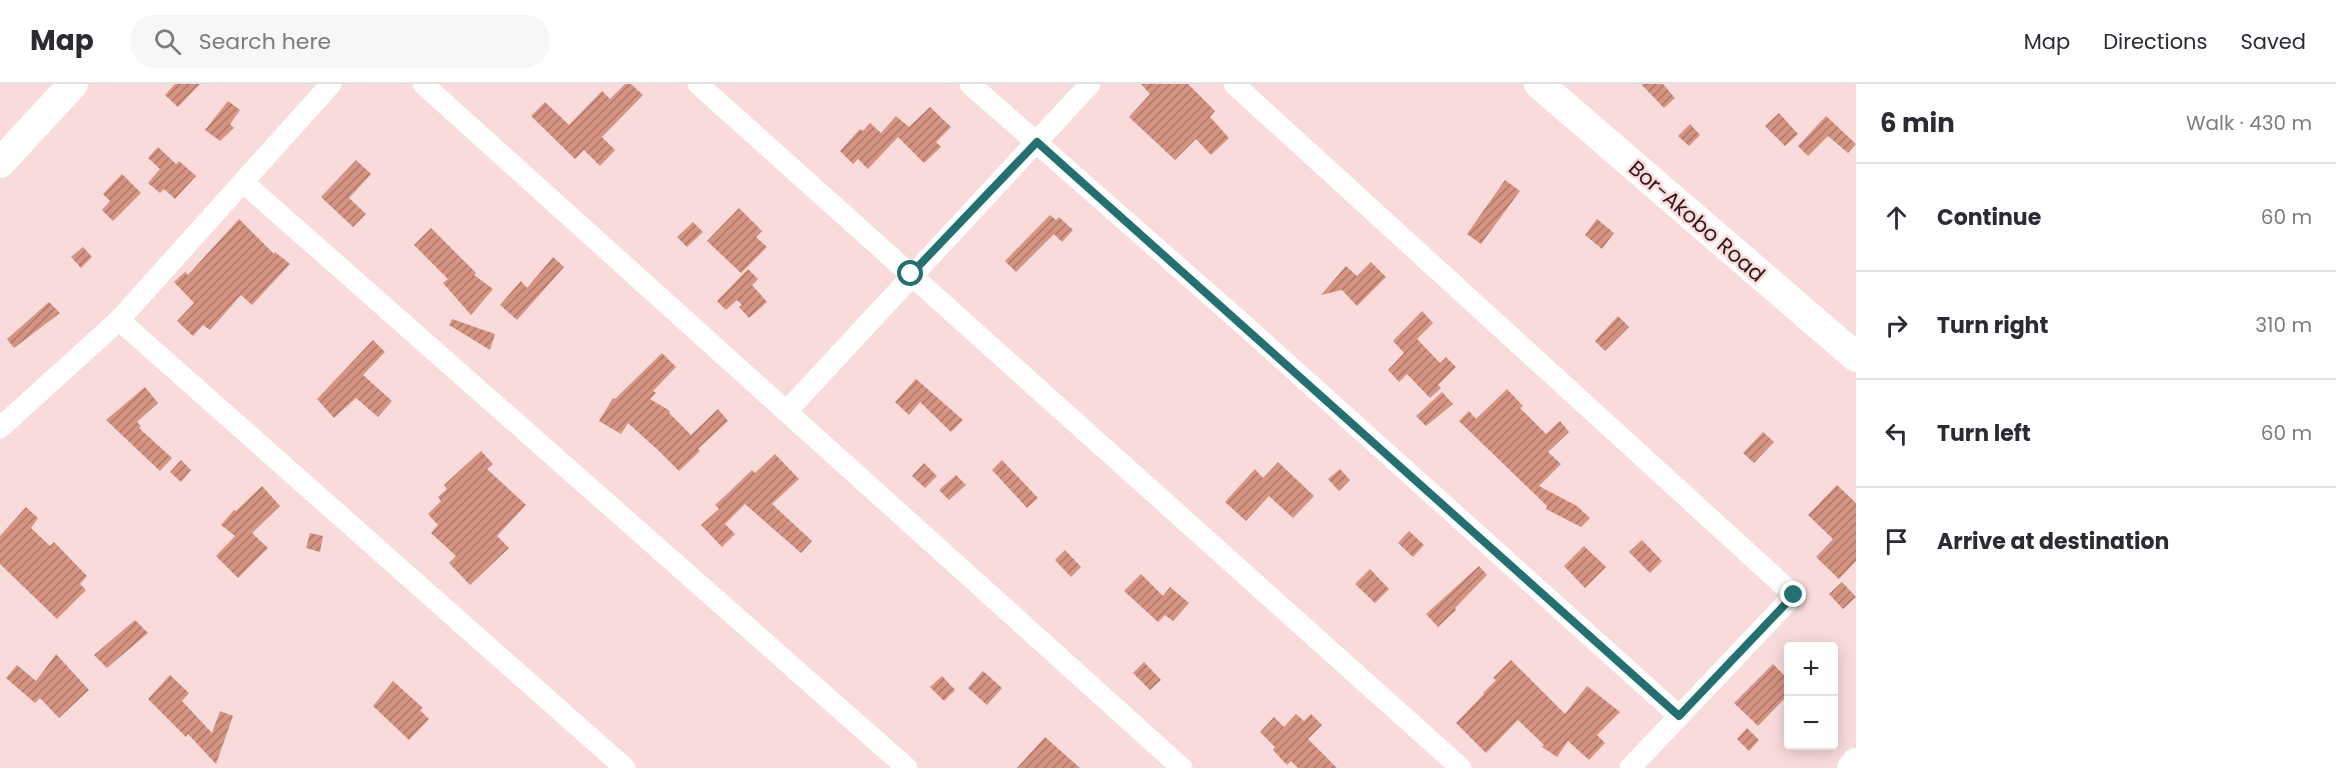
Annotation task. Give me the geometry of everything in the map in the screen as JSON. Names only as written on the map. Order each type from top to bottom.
[{"type":"street","points":[[0,163],[73,84]]},
{"type":"street","points":[[423,84],[1182,768]]},
{"type":"street","points":[[698,84],[1461,768]]},
{"type":"street","points":[[970,84],[1679,716]]},
{"type":"street","points":[[786,412],[911,274],[1090,84]]},
{"type":"street","points":[[1234,84],[1794,595],[1630,768]]},
{"type":"street","name":"Bor-Akobo Road","points":[[1539,84],[1856,357]]},
{"type":"street","points":[[0,428],[119,320],[243,182],[323,87]]},
{"type":"street","points":[[243,182],[908,768]]},
{"type":"street","points":[[119,320],[625,768]]},
{"type":"street","points":[[1852,768],[1856,764]]},
{"type":"building","points":[[175,84],[200,84],[178,107],[165,95]]},
{"type":"building","points":[[625,84],[631,84],[643,95],[602,137],[615,150],[600,166],[584,150],[575,159],[531,116],[545,102],[569,125],[602,91],[610,99]]},
{"type":"building","points":[[1141,84],[1188,84],[1215,111],[1210,117],[1229,138],[1211,155],[1196,139],[1175,160],[1129,117],[1150,94]]},
{"type":"building","points":[[1641,84],[1663,84],[1675,98],[1664,108]]},
{"type":"building","points":[[228,101],[240,110],[230,124],[234,128],[220,141],[205,130]]},
{"type":"building","points":[[930,107],[951,127],[936,142],[941,147],[924,163],[898,137],[868,169],[858,159],[853,164],[840,151],[860,129],[863,131],[870,123],[881,133],[896,116],[909,127]]},
{"type":"building","points":[[1779,113],[1798,134],[1785,146],[1765,126]]},
{"type":"building","points":[[1826,116],[1856,144],[1848,153],[1828,136],[1808,156],[1798,146]]},
{"type":"building","points":[[1690,124],[1700,135],[1689,146],[1678,136]]},
{"type":"building","points":[[158,147],[176,164],[179,161],[196,176],[175,199],[164,189],[160,193],[148,183],[160,169],[148,158]]},
{"type":"building","points":[[356,160],[371,174],[349,198],[366,214],[353,227],[321,197]]},
{"type":"building","points":[[122,174],[141,193],[113,221],[102,210],[110,201],[103,194]]},
{"type":"building","points":[[1505,180],[1520,191],[1481,244],[1467,234]]},
{"type":"building","points":[[739,208],[762,231],[756,237],[767,247],[741,273],[707,241]]},
{"type":"building","points":[[1050,215],[1056,220],[1059,217],[1073,230],[1062,242],[1054,234],[1016,272],[1005,261]]},
{"type":"building","points":[[239,219],[274,254],[275,252],[290,264],[252,305],[241,295],[210,330],[203,325],[193,336],[177,321],[194,303],[174,282],[185,272],[188,275]]},
{"type":"building","points":[[1597,219],[1614,233],[1602,249],[1585,235]]},
{"type":"building","points":[[693,222],[703,232],[687,247],[677,237]]},
{"type":"building","points":[[431,228],[476,273],[474,275],[493,289],[471,315],[443,283],[448,279],[414,245]]},
{"type":"building","points":[[83,247],[92,257],[81,268],[71,257]]},
{"type":"building","points":[[553,257],[564,267],[517,320],[500,305],[521,281],[527,288]]},
{"type":"building","points":[[1371,262],[1386,277],[1357,306],[1342,290],[1321,295],[1346,266],[1357,276]]},
{"type":"building","points":[[748,269],[758,279],[752,285],[767,302],[749,318],[739,307],[742,305],[737,300],[726,310],[717,301]]},
{"type":"building","points":[[49,302],[60,313],[14,348],[7,339]]},
{"type":"building","points":[[1422,311],[1433,323],[1417,339],[1440,363],[1446,357],[1456,367],[1438,385],[1441,388],[1430,398],[1407,374],[1399,382],[1388,370],[1404,353],[1393,341]]},
{"type":"building","points":[[1618,316],[1629,327],[1605,351],[1595,341]]},
{"type":"building","points":[[452,319],[495,334],[490,350],[449,325]]},
{"type":"building","points":[[373,340],[385,352],[363,375],[392,401],[378,417],[356,398],[334,418],[317,399]]},
{"type":"building","points":[[662,353],[676,367],[653,391],[656,393],[650,399],[670,411],[669,413],[691,435],[718,409],[728,421],[698,449],[700,451],[679,471],[628,423],[621,434],[599,421],[613,398],[615,399]]},
{"type":"building","points":[[916,379],[963,420],[951,432],[920,402],[909,415],[895,402]]},
{"type":"building","points":[[145,387],[158,403],[137,422],[141,426],[139,428],[172,458],[160,471],[106,420]]},
{"type":"building","points":[[1507,389],[1523,406],[1520,408],[1546,434],[1560,421],[1569,432],[1548,452],[1561,464],[1539,486],[1577,506],[1590,518],[1581,527],[1546,509],[1547,506],[1459,421],[1469,411],[1476,419]]},
{"type":"building","points":[[1442,392],[1453,404],[1426,426],[1416,416]]},
{"type":"building","points":[[1763,432],[1774,442],[1754,463],[1743,453]]},
{"type":"building","points":[[481,451],[493,464],[487,469],[526,505],[497,536],[509,548],[470,585],[449,563],[456,556],[431,533],[438,525],[428,514],[441,501],[438,497],[447,489],[444,485]]},
{"type":"building","points":[[775,454],[799,479],[772,504],[812,541],[801,553],[745,504],[725,524],[735,534],[722,547],[701,525],[719,509],[715,505],[752,470],[755,473]]},
{"type":"building","points":[[181,460],[191,470],[181,482],[170,472]]},
{"type":"building","points":[[1002,460],[1038,498],[1027,508],[992,470]]},
{"type":"building","points":[[1278,462],[1314,496],[1293,518],[1269,496],[1246,521],[1225,502],[1255,469],[1263,478]]},
{"type":"building","points":[[924,463],[937,476],[925,488],[912,476]]},
{"type":"building","points":[[1340,469],[1350,480],[1339,491],[1328,479]]},
{"type":"building","points":[[956,475],[966,485],[949,500],[939,490]]},
{"type":"building","points":[[1837,485],[1856,503],[1856,561],[1839,579],[1816,557],[1833,539],[1808,515]]},
{"type":"building","points":[[262,486],[280,506],[252,533],[268,548],[238,578],[216,556],[235,536],[221,525],[234,510],[236,511]]},
{"type":"building","points":[[26,507],[38,518],[31,528],[50,546],[54,542],[87,576],[80,584],[86,590],[57,619],[0,564],[0,536]]},
{"type":"building","points":[[1409,531],[1424,545],[1413,557],[1398,543]]},
{"type":"building","points":[[310,533],[323,536],[320,552],[306,548]]},
{"type":"building","points":[[1642,540],[1662,561],[1650,573],[1629,552]]},
{"type":"building","points":[[1584,546],[1606,567],[1585,588],[1564,566]]},
{"type":"building","points":[[1065,550],[1081,567],[1071,577],[1055,560]]},
{"type":"building","points":[[1479,566],[1487,575],[1438,627],[1426,614]]},
{"type":"building","points":[[1370,569],[1389,589],[1375,603],[1355,584]]},
{"type":"building","points":[[1141,574],[1163,596],[1170,587],[1189,603],[1173,621],[1165,615],[1158,622],[1124,591]]},
{"type":"building","points":[[1842,582],[1856,597],[1843,609],[1829,594]]},
{"type":"building","points":[[135,620],[148,633],[107,668],[94,655]]},
{"type":"building","points":[[56,654],[89,690],[59,718],[40,698],[35,703],[6,678],[17,665],[36,681]]},
{"type":"building","points":[[1511,660],[1565,714],[1587,686],[1620,712],[1597,735],[1605,743],[1589,760],[1568,741],[1557,757],[1542,747],[1544,745],[1518,720],[1486,753],[1456,723],[1484,694],[1496,680],[1493,678]]},
{"type":"building","points":[[1144,662],[1161,680],[1150,690],[1133,673]]},
{"type":"building","points":[[1773,664],[1784,675],[1784,699],[1758,726],[1734,703]]},
{"type":"building","points":[[983,671],[1002,688],[987,705],[968,688]]},
{"type":"building","points":[[170,675],[189,693],[182,701],[212,733],[220,711],[233,716],[216,764],[188,734],[186,737],[148,699]]},
{"type":"building","points":[[942,676],[955,690],[944,701],[930,687]]},
{"type":"building","points":[[393,681],[423,708],[420,710],[429,719],[409,740],[373,706]]},
{"type":"building","points":[[1296,714],[1304,721],[1311,714],[1322,725],[1308,739],[1337,768],[1298,768],[1291,761],[1287,765],[1273,750],[1275,747],[1260,732],[1274,717],[1284,727]]},
{"type":"building","points":[[1747,728],[1759,740],[1749,751],[1737,739]]},
{"type":"building","points":[[1045,737],[1080,768],[1017,768]]},
{"type":"route","points":[[911,274],[1037,142],[1679,716],[1794,595]]}]
